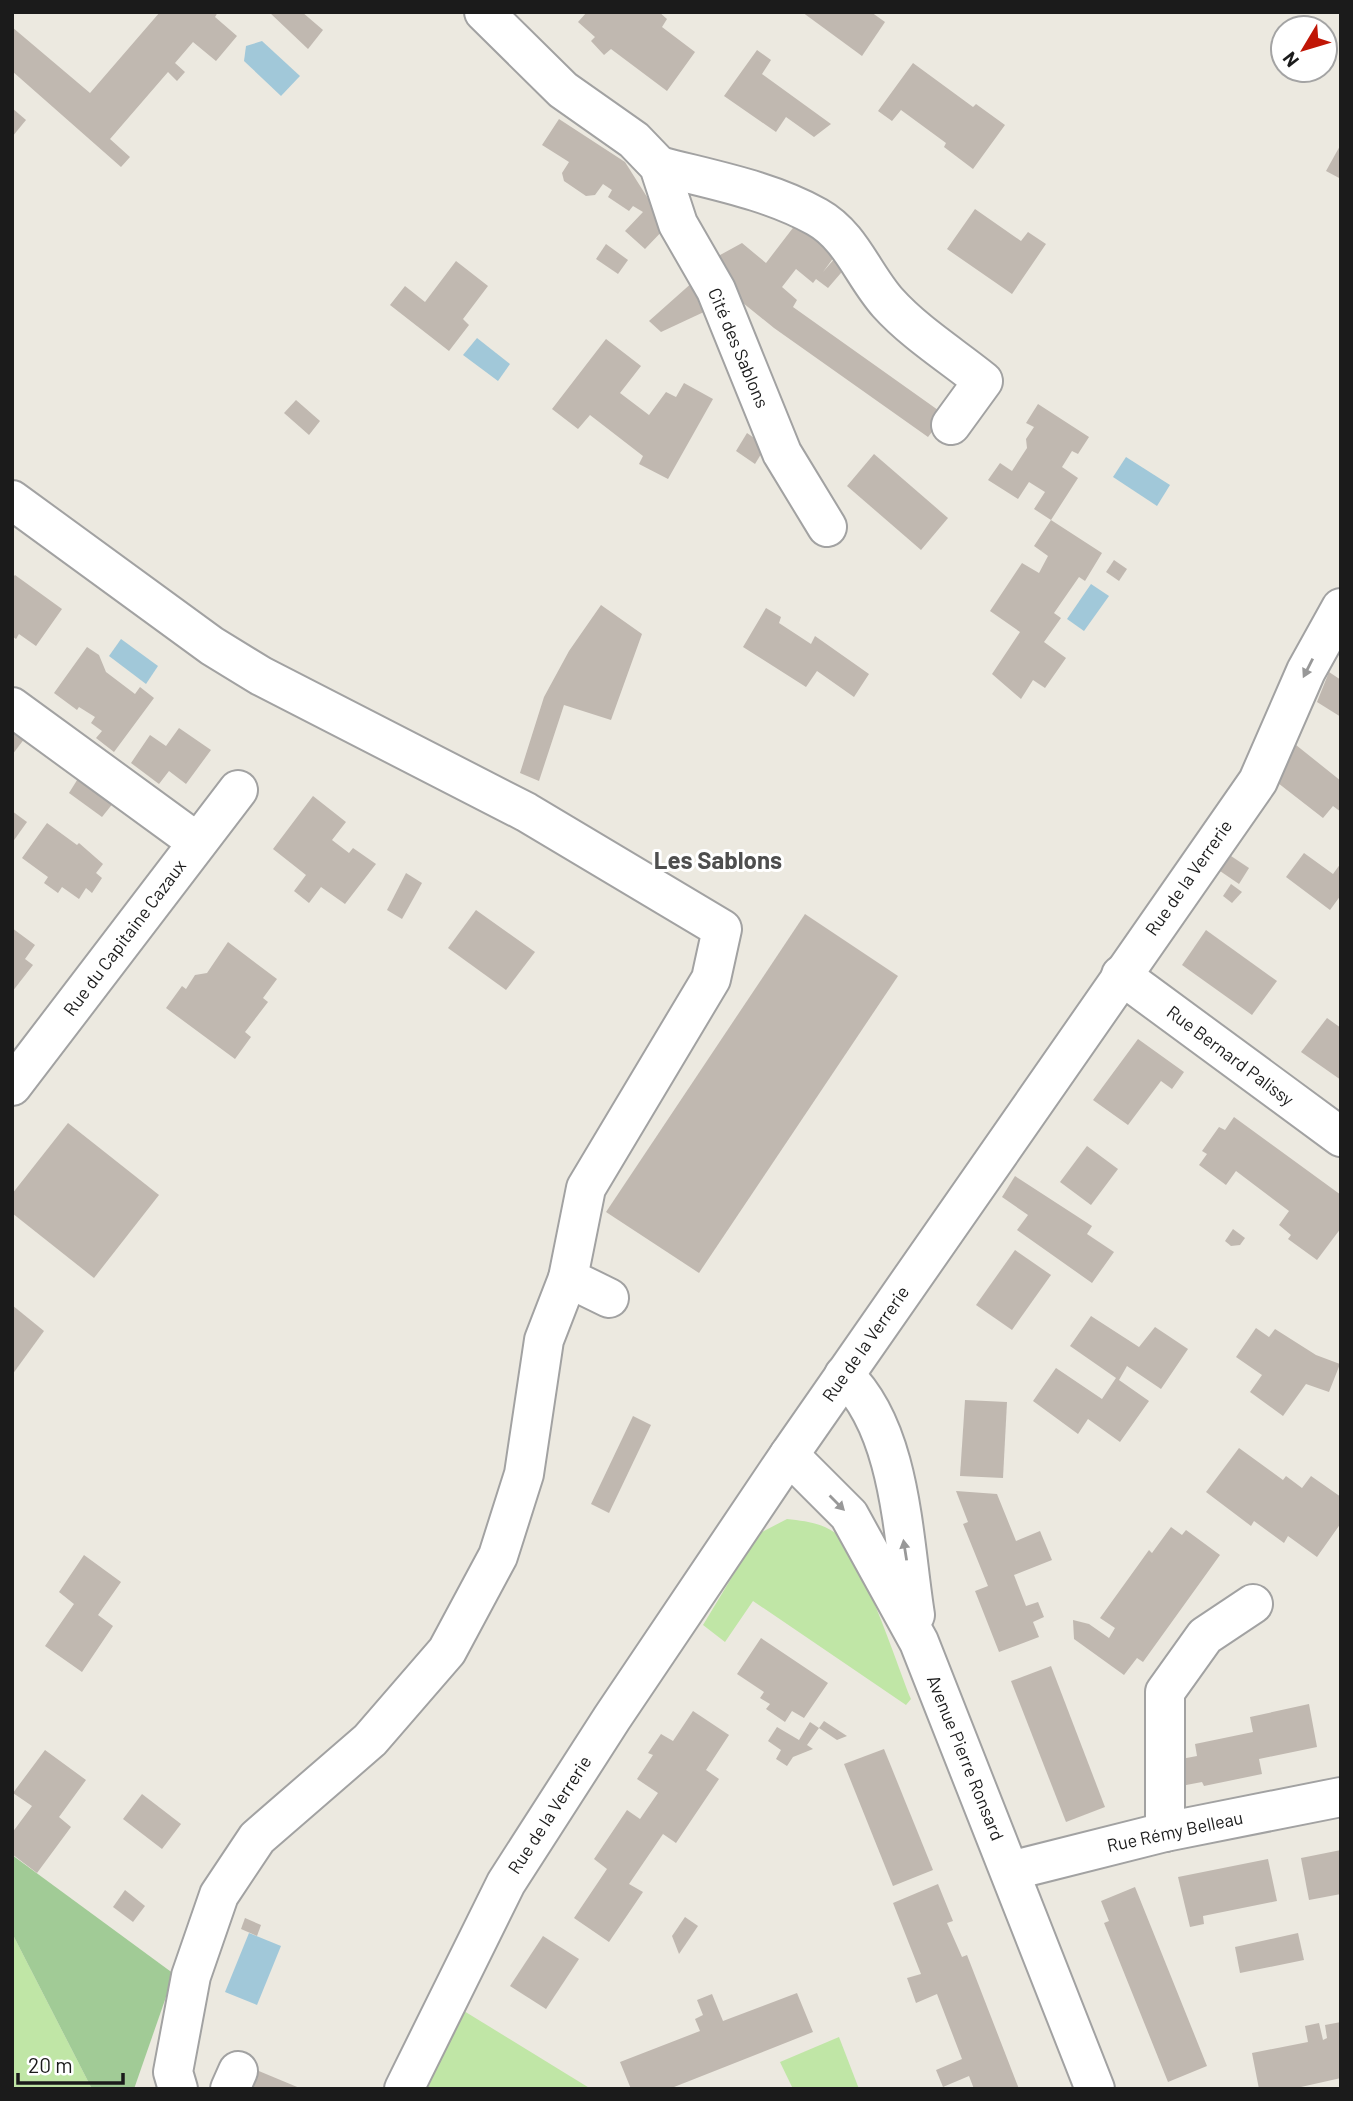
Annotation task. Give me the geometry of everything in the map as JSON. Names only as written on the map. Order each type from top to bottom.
[{"type":"street","name":"Cité des Sablons","points":[[484,12],[563,90],[634,140],[659,166],[678,223],[716,290],[782,453],[827,527]]},
{"type":"street","points":[[659,166],[767,194],[819,218],[848,244],[870,282],[890,305],[983,381],[951,425]]},
{"type":"street","points":[[12,500],[212,646],[299,697],[526,812],[722,929],[710,979],[586,1188],[568,1278],[544,1340],[524,1474],[498,1556],[447,1651],[370,1740],[257,1838],[219,1895],[191,1976],[173,2072],[178,2089]]},
{"type":"street","name":"Rue de la Verrerie","points":[[404,2089],[506,1883],[789,1455],[1258,780],[1306,671],[1341,608]]},
{"type":"street","points":[[12,707],[197,842]]},
{"type":"street","name":"Rue du Capitaine Cazaux","points":[[12,1086],[238,790]]},
{"type":"street","name":"Rue Bernard Palissy","points":[[1121,975],[1341,1137]]},
{"type":"street","points":[[568,1278],[609,1298]]},
{"type":"street","points":[[844,1375],[862,1391],[890,1453],[919,1642]]},
{"type":"street","name":"Avenue Pierre Ronsard","points":[[789,1455],[849,1515],[919,1642],[1095,2089]]},
{"type":"street","points":[[1165,1832],[1165,1692],[1205,1636],[1253,1604]]},
{"type":"street","name":"Rue Rémy Belleau","points":[[1010,1871],[1165,1832],[1341,1797]]},
{"type":"green space","points":[[787,1519],[823,1526],[834,1532],[844,1543],[866,1584],[887,1636],[911,1699],[906,1705],[753,1601],[725,1642],[703,1625],[758,1534]]},
{"type":"green space","points":[[12,1855],[174,1974],[134,2089],[92,2089],[12,1933]]},
{"type":"green space","points":[[12,1933],[92,2089],[12,2089]]},
{"type":"green space","points":[[464,2011],[591,2089],[427,2089]]},
{"type":"green space","points":[[839,2037],[859,2089],[793,2089],[780,2062]]},
{"type":"water","points":[[262,41],[300,76],[281,96],[244,61],[246,46]]},
{"type":"water","points":[[477,338],[510,364],[498,381],[463,355]]},
{"type":"water","points":[[1126,457],[1170,485],[1157,506],[1113,477]]},
{"type":"water","points":[[1091,584],[1109,596],[1084,631],[1067,619]]},
{"type":"water","points":[[121,639],[158,666],[146,684],[109,656]]},
{"type":"water","points":[[249,1933],[281,1946],[257,2005],[225,1992]]},
{"type":"building","points":[[160,12],[218,12],[215,17],[237,36],[216,61],[193,42],[175,63],[185,72],[177,81],[168,72],[110,139],[130,157],[121,167],[12,71],[12,27],[90,93]]},
{"type":"building","points":[[269,12],[302,12],[323,30],[308,49]]},
{"type":"building","points":[[587,12],[659,12],[667,19],[662,27],[695,52],[667,91],[611,49],[604,55],[591,41],[595,37],[578,22]]},
{"type":"building","points":[[802,12],[871,12],[885,22],[862,56]]},
{"type":"building","points":[[757,50],[771,60],[762,74],[831,124],[814,137],[786,117],[776,132],[724,96]]},
{"type":"building","points":[[913,63],[973,107],[976,104],[1005,125],[973,169],[944,147],[946,143],[901,110],[892,121],[878,111]]},
{"type":"building","points":[[12,108],[26,120],[12,137]]},
{"type":"building","points":[[559,119],[625,162],[666,227],[645,249],[625,231],[643,212],[633,206],[629,211],[608,197],[612,190],[603,184],[595,195],[586,196],[564,181],[562,173],[569,162],[542,145]]},
{"type":"building","points":[[1341,144],[1341,179],[1326,171]]},
{"type":"building","points":[[975,209],[1021,241],[1028,232],[1046,244],[1012,294],[947,249]]},
{"type":"building","points":[[799,220],[840,249],[823,272],[842,250],[853,259],[828,288],[816,279],[813,283],[796,269],[782,287],[797,300],[793,307],[945,415],[928,437],[774,328],[727,290],[711,260],[742,243],[766,263]]},
{"type":"building","points":[[606,244],[628,260],[618,274],[596,259]]},
{"type":"building","points":[[456,261],[488,286],[463,319],[469,325],[449,351],[390,305],[405,286],[425,302]]},
{"type":"building","points":[[694,281],[706,311],[661,332],[649,321]]},
{"type":"building","points":[[606,339],[641,366],[620,393],[649,415],[666,392],[676,397],[684,383],[713,399],[668,479],[639,464],[643,456],[590,415],[578,429],[552,409]]},
{"type":"building","points":[[296,400],[320,421],[309,435],[284,413]]},
{"type":"building","points":[[1038,404],[1089,437],[1078,454],[1072,451],[1062,467],[1078,478],[1051,520],[1034,509],[1045,492],[1029,482],[1018,499],[988,480],[1000,463],[1012,471],[1027,448],[1026,439],[1034,427],[1026,423]]},
{"type":"building","points":[[747,433],[766,446],[755,464],[736,451]]},
{"type":"building","points":[[874,454],[948,518],[921,550],[847,486]]},
{"type":"building","points":[[1051,520],[1102,553],[1085,581],[1079,577],[1054,613],[1061,618],[1044,642],[1066,658],[1045,688],[1033,680],[1021,699],[992,674],[1020,632],[990,611],[1022,563],[1039,573],[1048,556],[1034,546]]},
{"type":"building","points":[[1114,560],[1127,569],[1119,581],[1106,572]]},
{"type":"building","points":[[15,575],[62,609],[36,646],[19,634],[16,639],[12,636],[12,578]]},
{"type":"building","points":[[601,605],[642,634],[611,720],[564,705],[539,781],[520,773],[544,697],[569,651]]},
{"type":"building","points":[[766,608],[781,617],[779,623],[811,644],[815,636],[869,674],[854,697],[817,671],[806,687],[743,647]]},
{"type":"building","points":[[87,647],[99,655],[106,672],[135,694],[140,687],[154,698],[114,752],[96,738],[102,731],[91,723],[95,717],[79,707],[77,710],[54,693]]},
{"type":"building","points":[[1329,672],[1341,680],[1341,717],[1317,702]]},
{"type":"building","points":[[179,728],[211,750],[186,784],[169,771],[159,784],[131,763],[150,735],[166,746]]},
{"type":"building","points":[[12,729],[25,738],[12,755]]},
{"type":"building","points":[[1296,745],[1341,781],[1341,812],[1333,806],[1323,818],[1278,783]]},
{"type":"building","points":[[79,777],[114,802],[102,817],[69,793]]},
{"type":"building","points":[[313,796],[346,822],[332,840],[349,853],[353,848],[376,864],[345,904],[321,887],[309,903],[294,891],[306,875],[273,849]]},
{"type":"building","points":[[12,811],[27,822],[12,843]]},
{"type":"building","points":[[47,823],[77,845],[79,843],[103,864],[96,873],[102,878],[92,893],[86,888],[79,899],[62,887],[58,893],[44,883],[48,877],[22,858]]},
{"type":"building","points":[[1304,853],[1333,874],[1341,863],[1341,895],[1330,910],[1286,877]]},
{"type":"building","points":[[1231,856],[1249,868],[1239,884],[1220,871]]},
{"type":"building","points":[[406,873],[422,883],[402,919],[387,910]]},
{"type":"building","points":[[1231,884],[1242,892],[1232,903],[1223,896]]},
{"type":"building","points":[[476,910],[535,952],[506,990],[448,948]]},
{"type":"building","points":[[805,914],[898,976],[699,1273],[606,1212]]},
{"type":"building","points":[[12,928],[35,945],[25,959],[33,965],[12,992]]},
{"type":"building","points":[[1206,930],[1277,981],[1252,1015],[1182,965]]},
{"type":"building","points":[[228,942],[277,979],[263,998],[268,1002],[245,1032],[251,1037],[235,1059],[166,1008],[182,986],[186,989],[195,975],[207,973]]},
{"type":"building","points":[[1327,1018],[1341,1028],[1341,1080],[1301,1052]]},
{"type":"building","points":[[1138,1039],[1184,1072],[1172,1089],[1161,1081],[1128,1125],[1093,1100]]},
{"type":"building","points":[[1234,1117],[1341,1195],[1341,1228],[1317,1260],[1288,1239],[1291,1235],[1279,1225],[1289,1211],[1236,1171],[1226,1185],[1199,1165],[1207,1154],[1202,1151],[1219,1127],[1225,1130]]},
{"type":"building","points":[[68,1123],[159,1195],[94,1278],[12,1213],[12,1194]]},
{"type":"building","points":[[1087,1146],[1118,1169],[1091,1205],[1060,1182]]},
{"type":"building","points":[[1015,1176],[1092,1226],[1087,1234],[1114,1252],[1092,1283],[1017,1230],[1028,1215],[1002,1197]]},
{"type":"building","points":[[1233,1229],[1245,1238],[1240,1245],[1231,1246],[1225,1241]]},
{"type":"building","points":[[1015,1250],[1051,1275],[1012,1330],[976,1305]]},
{"type":"building","points":[[12,1305],[44,1331],[12,1375]]},
{"type":"building","points":[[1091,1316],[1139,1347],[1155,1327],[1188,1349],[1161,1389],[1127,1366],[1119,1380],[1149,1401],[1120,1442],[1088,1419],[1078,1434],[1033,1401],[1056,1368],[1102,1399],[1116,1378],[1070,1346]]},
{"type":"building","points":[[1256,1328],[1269,1337],[1275,1329],[1316,1355],[1340,1364],[1329,1392],[1306,1384],[1283,1416],[1250,1392],[1262,1375],[1236,1357]]},
{"type":"building","points":[[965,1400],[1007,1402],[1003,1478],[960,1476]]},
{"type":"building","points":[[633,1416],[651,1425],[609,1513],[591,1504]]},
{"type":"building","points":[[1239,1448],[1283,1480],[1286,1476],[1302,1488],[1311,1476],[1341,1497],[1341,1523],[1317,1557],[1288,1536],[1284,1543],[1254,1521],[1251,1526],[1206,1492]]},
{"type":"building","points":[[956,1491],[997,1494],[1016,1541],[1040,1531],[1052,1560],[1014,1575],[1026,1606],[1038,1602],[1044,1617],[1033,1622],[1039,1637],[999,1652],[975,1591],[988,1586],[963,1524],[968,1522]]},
{"type":"building","points":[[1171,1527],[1182,1535],[1186,1530],[1220,1555],[1143,1662],[1137,1658],[1124,1675],[1074,1639],[1073,1620],[1089,1624],[1109,1638],[1115,1628],[1100,1618],[1149,1550],[1152,1553]]},
{"type":"building","points":[[84,1555],[121,1582],[98,1615],[113,1626],[82,1672],[45,1646],[74,1604],[59,1592]]},
{"type":"building","points":[[761,1638],[828,1683],[804,1718],[792,1711],[785,1722],[766,1709],[770,1704],[760,1698],[764,1692],[737,1674]]},
{"type":"building","points":[[1051,1666],[1105,1807],[1066,1822],[1011,1681]]},
{"type":"building","points":[[1309,1704],[1317,1747],[1259,1759],[1262,1774],[1204,1786],[1202,1782],[1181,1786],[1181,1759],[1197,1756],[1195,1744],[1253,1732],[1250,1717]]},
{"type":"building","points":[[693,1711],[729,1735],[706,1770],[719,1779],[676,1843],[663,1834],[629,1884],[643,1892],[609,1942],[574,1918],[607,1869],[594,1859],[627,1810],[640,1819],[658,1793],[637,1779],[653,1755],[648,1753],[661,1734],[673,1741]]},
{"type":"building","points":[[824,1721],[847,1736],[837,1740],[819,1728]]},
{"type":"building","points":[[810,1722],[819,1728],[807,1745],[813,1749],[793,1757],[787,1766],[776,1759],[781,1750],[768,1741],[777,1727],[799,1740]]},
{"type":"building","points":[[884,1749],[933,1870],[893,1886],[844,1764]]},
{"type":"building","points":[[45,1750],[86,1780],[59,1817],[71,1827],[37,1873],[12,1854],[12,1833],[32,1806],[13,1793]]},
{"type":"building","points":[[142,1794],[181,1824],[162,1849],[123,1819]]},
{"type":"building","points":[[1341,1850],[1341,1894],[1309,1900],[1301,1858]]},
{"type":"building","points":[[1268,1859],[1277,1901],[1203,1916],[1204,1924],[1190,1927],[1178,1877]]},
{"type":"building","points":[[938,1884],[953,1921],[947,1923],[962,1957],[967,1955],[1019,2089],[974,2089],[969,2076],[943,2087],[936,2070],[962,2059],[937,1994],[916,2003],[907,1978],[921,1974],[893,1903]]},
{"type":"building","points":[[1135,1887],[1207,2066],[1168,2082],[1104,1923],[1109,1921],[1101,1901]]},
{"type":"building","points":[[125,1890],[145,1906],[133,1922],[113,1907]]},
{"type":"building","points":[[685,1917],[698,1926],[679,1954],[672,1936]]},
{"type":"building","points":[[245,1918],[261,1925],[257,1936],[241,1929]]},
{"type":"building","points":[[1298,1933],[1304,1960],[1240,1973],[1235,1947]]},
{"type":"building","points":[[543,1936],[579,1959],[546,2009],[510,1986]]},
{"type":"building","points":[[797,1993],[813,2032],[669,2089],[631,2089],[620,2062],[700,2031],[695,2019],[703,2015],[697,2000],[712,1994],[723,2021]]},
{"type":"building","points":[[1341,2022],[1341,2078],[1292,2089],[1259,2089],[1252,2053],[1308,2042],[1305,2026],[1319,2023],[1323,2040],[1327,2038],[1325,2025]]},
{"type":"building","points":[[254,2069],[302,2089],[245,2089]]},
{"type":"district","name":"Les Sablons","points":[[718,861]]}]
